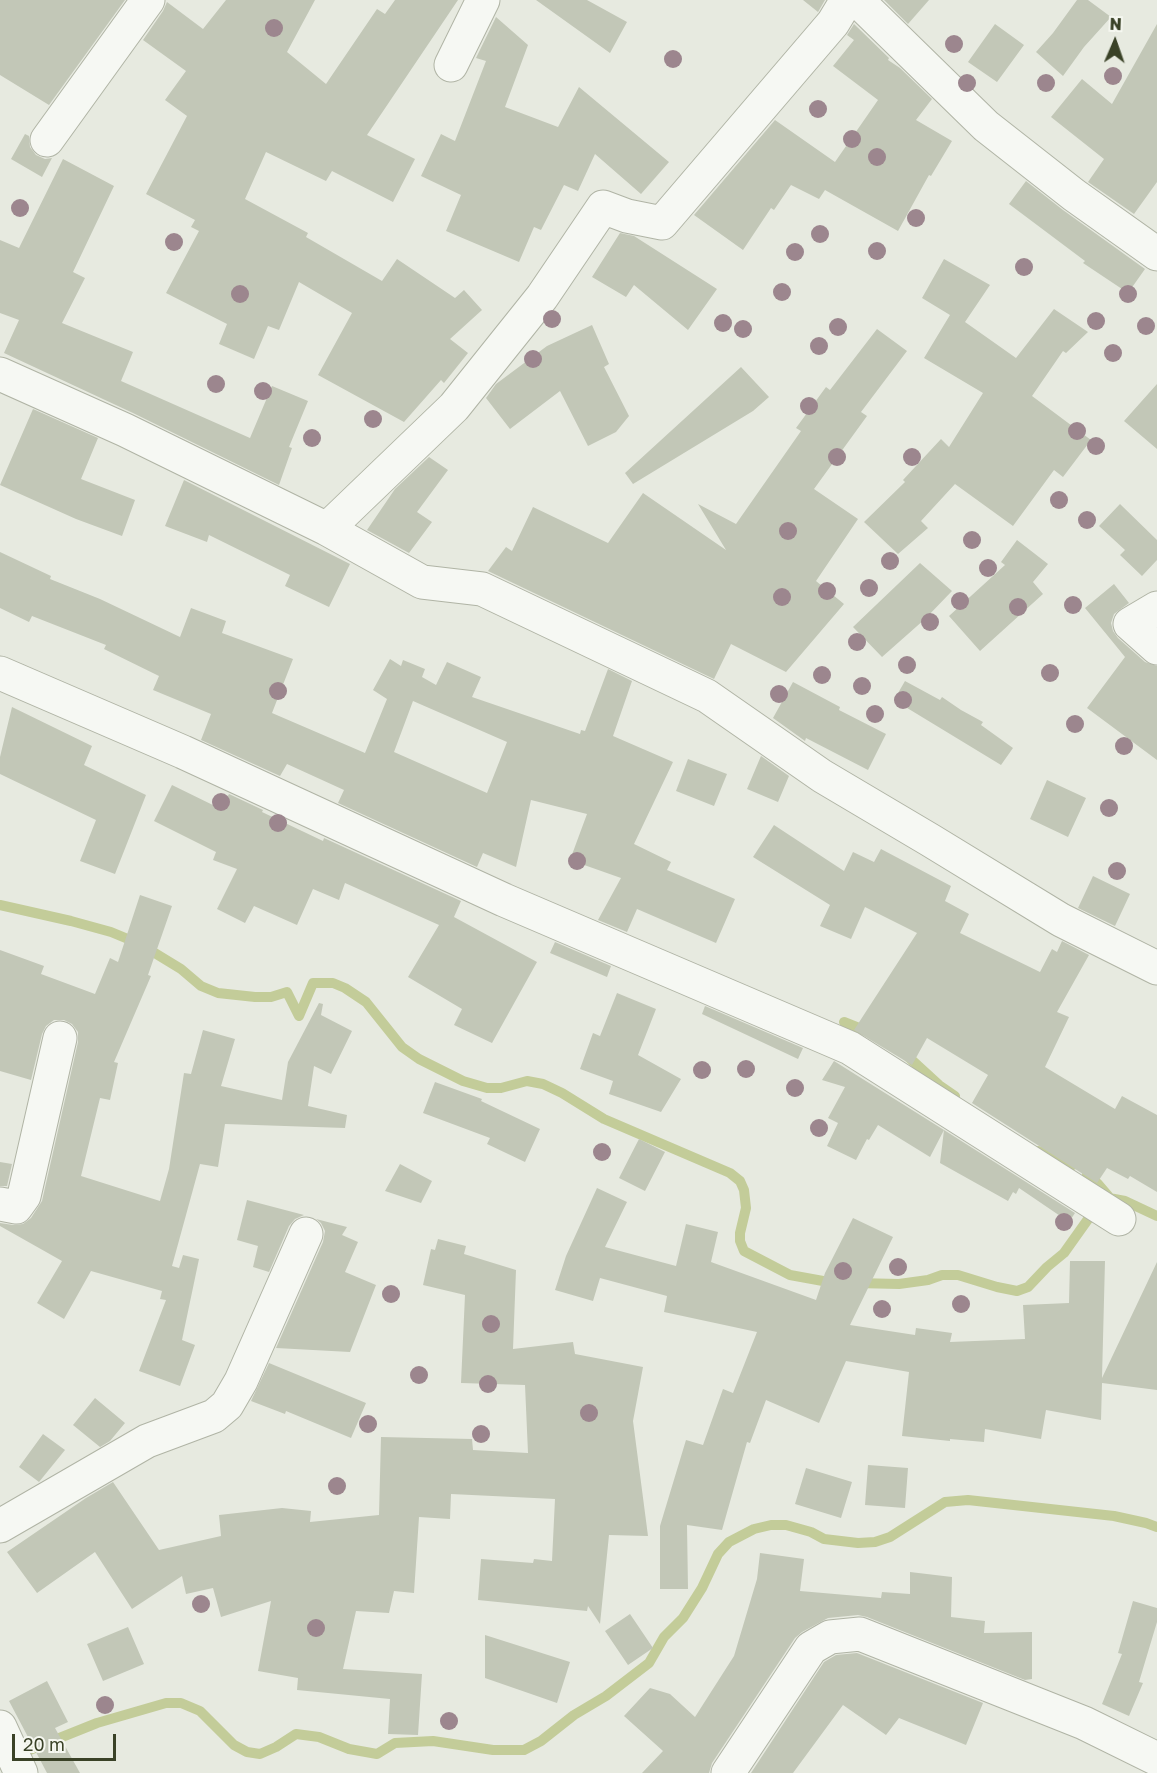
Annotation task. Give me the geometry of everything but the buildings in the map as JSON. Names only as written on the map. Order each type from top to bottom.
[{"type":"street","points":[[47,140],[148,0]]},
{"type":"street","points":[[451,65],[483,0]]},
{"type":"street","points":[[327,529],[454,406],[542,297],[603,207],[627,216],[662,223],[833,23],[847,0]]},
{"type":"street","points":[[857,0],[986,126],[1074,195],[1157,254]]},
{"type":"street","points":[[0,374],[125,430],[327,529],[422,582],[482,589],[708,696],[822,776],[1061,920],[1157,968]]},
{"type":"street","points":[[1157,608],[1130,624],[1157,648]]},
{"type":"street","points":[[0,674],[183,752],[504,900],[850,1048],[1119,1219]]},
{"type":"street","points":[[0,1204],[16,1207],[24,1196],[60,1038]]},
{"type":"street","points":[[0,1526],[147,1441],[213,1416],[227,1405],[241,1380],[306,1234]]},
{"type":"street","points":[[728,1773],[811,1647],[830,1637],[860,1634],[1084,1723],[1157,1759]]},
{"type":"street","points":[[0,1727],[21,1773]]},
{"type":"waterway","points":[[0,905],[111,932],[140,944],[181,969],[201,986],[218,993],[271,997],[287,992],[299,1016],[313,983],[333,983],[345,988],[366,1002],[402,1047],[419,1059],[463,1081],[487,1088],[501,1088],[527,1081],[543,1084],[604,1119],[730,1173],[740,1181],[744,1190],[746,1208],[740,1233],[744,1251],[790,1275],[834,1283]]},
{"type":"waterway","points":[[844,1022],[869,1032]]},
{"type":"waterway","points":[[903,1052],[939,1085],[955,1096]]},
{"type":"waterway","points":[[1038,1151],[1073,1165]]},
{"type":"waterway","points":[[1087,1174],[1110,1198]]},
{"type":"waterway","points":[[1109,1198],[1125,1201],[1157,1216]]},
{"type":"waterway","points":[[856,1283],[899,1284],[928,1280],[942,1275],[958,1275],[1017,1291],[1028,1287],[1064,1253],[1096,1208]]},
{"type":"waterway","points":[[27,1751],[97,1723],[166,1703],[181,1703],[200,1711],[234,1745],[247,1752],[260,1754],[296,1734],[319,1737],[349,1749],[377,1754],[395,1743],[433,1741],[493,1750],[524,1750],[541,1741],[574,1715],[606,1696],[649,1663],[664,1637],[683,1618],[702,1588],[718,1554],[729,1542],[754,1529],[771,1525],[786,1525],[811,1532],[824,1539],[858,1543],[875,1542],[890,1537],[945,1502],[968,1500],[1114,1516],[1157,1527]]}]
